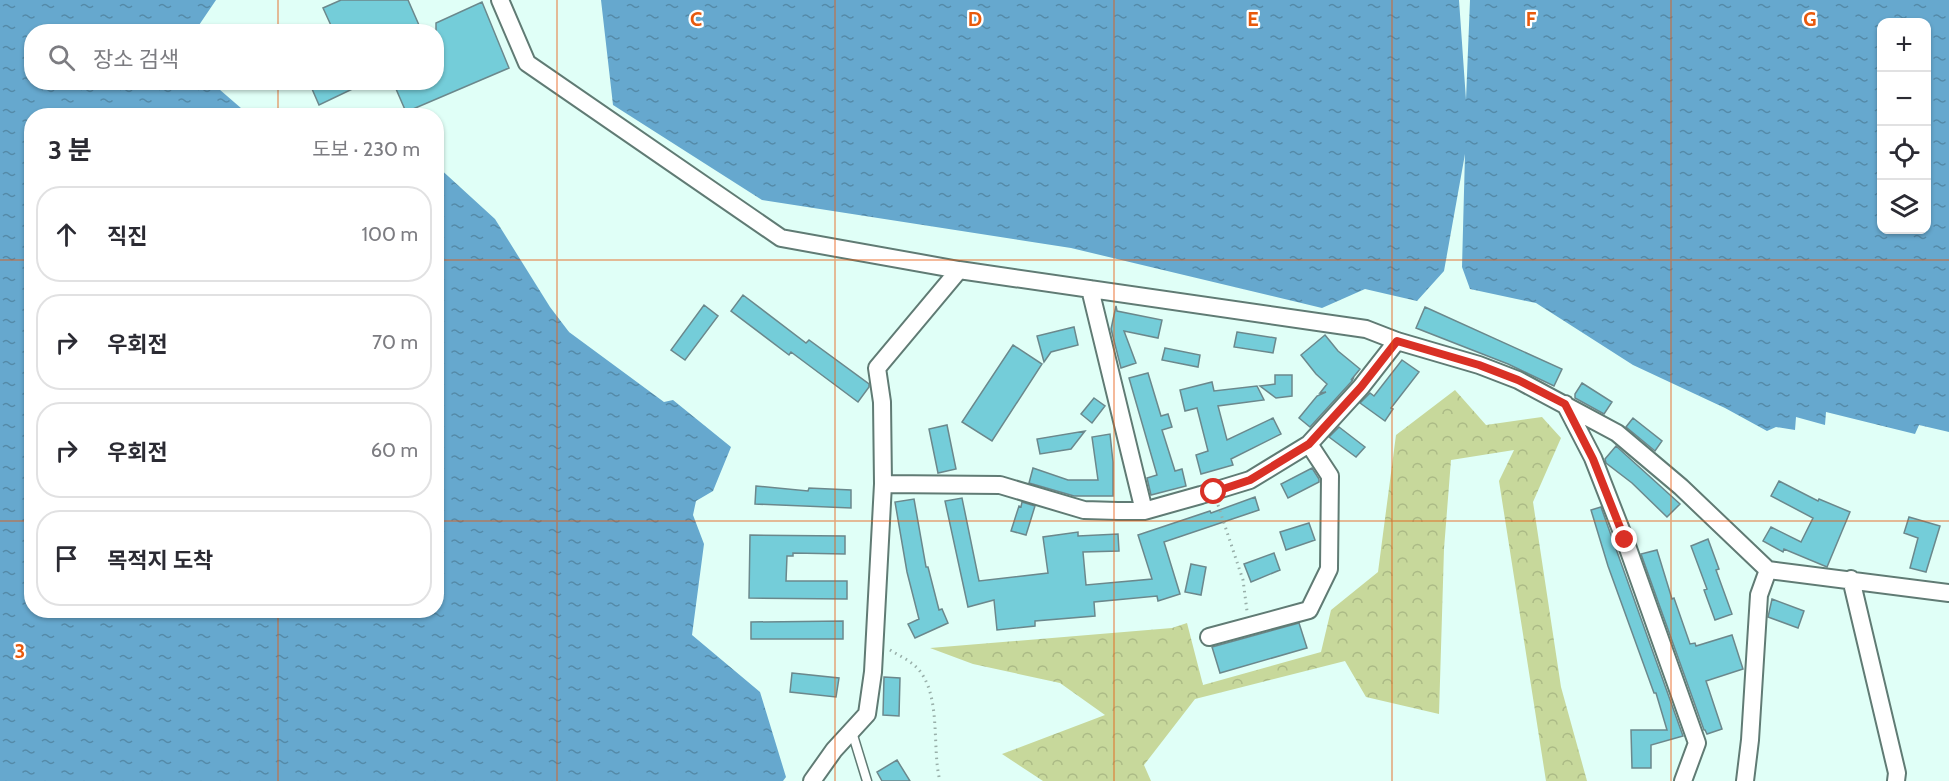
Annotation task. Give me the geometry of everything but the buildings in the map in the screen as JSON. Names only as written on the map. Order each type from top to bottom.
[{"type":"street","points":[[500,0],[527,63],[781,238],[959,270],[1366,329],[1397,341],[1479,365],[1518,380],[1617,433],[1681,487],[1768,570],[1949,593]]},
{"type":"street","points":[[812,781],[834,750],[867,714],[874,645],[883,484],[882,402],[877,368],[959,270]]},
{"type":"street","points":[[1090,289],[1144,511]]},
{"type":"street","points":[[883,484],[1000,485],[1084,510],[1144,511],[1214,492],[1250,480],[1309,444],[1361,387],[1397,341]]},
{"type":"street","points":[[1565,404],[1593,459],[1625,540],[1697,743],[1683,781]]},
{"type":"street","points":[[1209,637],[1309,610],[1329,568],[1330,476],[1309,444]]},
{"type":"street","points":[[1745,781],[1750,740],[1759,595],[1768,570]]},
{"type":"street","points":[[1851,579],[1897,773],[1896,781]]},
{"type":"lane","points":[[852,731],[867,781]]},
{"type":"path","points":[[1214,492],[1243,580],[1249,626]]},
{"type":"path","points":[[874,645],[890,650],[915,666],[926,681],[933,707],[940,781]]},
{"type":"green space","points":[[1455,390],[1486,425],[1542,417],[1561,438],[1533,502],[1561,687],[1587,781],[1546,781],[1499,481],[1514,450],[1451,460],[1444,549],[1439,714],[1366,697],[1345,661],[1195,699],[1144,765],[1151,781],[1043,781],[1002,754],[1105,715],[1060,683],[973,664],[930,648],[1172,628],[1187,623],[1203,685],[1321,652],[1331,610],[1378,572],[1396,435]]},
{"type":"water","points":[[0,0],[216,0],[200,24],[24,24],[24,90],[220,90],[241,108],[24,108],[24,618],[444,618],[444,172],[495,219],[550,307],[569,332],[664,402],[673,400],[731,447],[713,491],[696,501],[693,515],[704,544],[692,635],[760,692],[786,777],[783,781],[0,781]]},
{"type":"water","points":[[601,0],[1459,0],[1466,100],[1470,0],[1949,0],[1949,432],[1919,425],[1915,434],[1826,412],[1825,425],[1796,417],[1795,430],[1776,427],[1767,431],[1725,408],[1633,365],[1536,303],[1470,289],[1462,267],[1465,154],[1444,271],[1417,301],[1365,289],[1322,308],[1071,248],[762,200],[613,105]]},
{"type":"route","points":[[1214,492],[1250,480],[1309,444],[1361,387],[1397,341],[1479,365],[1518,380],[1565,404],[1593,459],[1625,540]]}]
